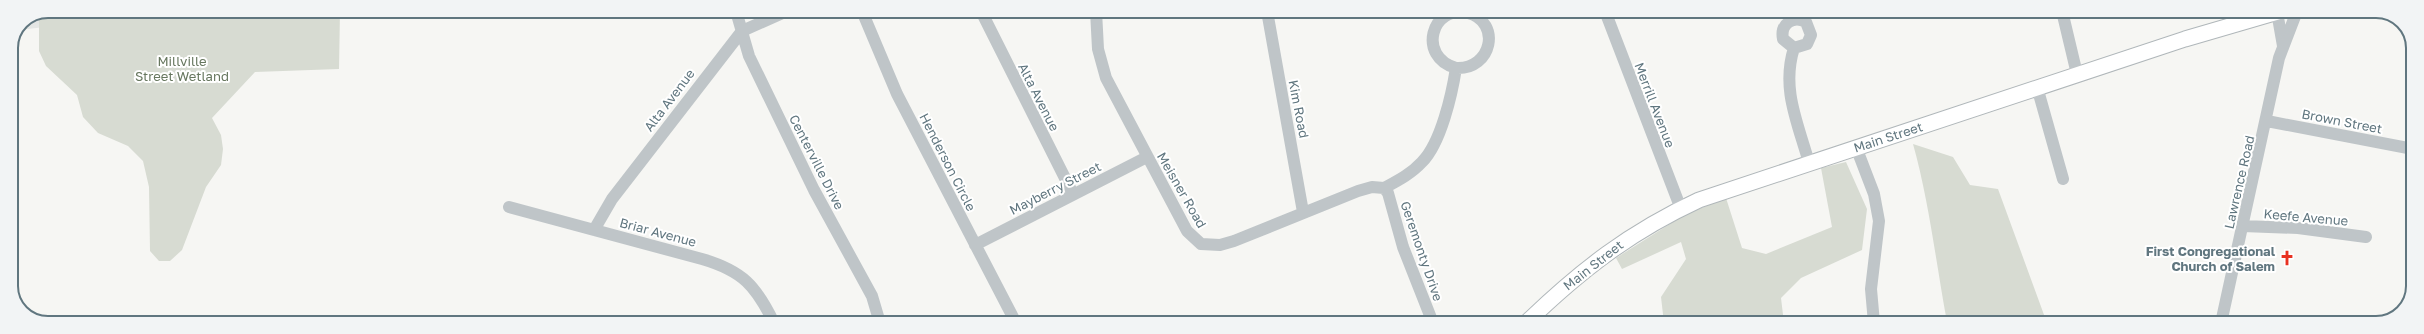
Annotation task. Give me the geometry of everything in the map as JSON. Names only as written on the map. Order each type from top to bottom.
[{"type":"main road","name":"Main Street","points":[[1534,316],[1582,272],[1616,245],[1681,209],[1727,190],[2208,31],[2257,18]]},
{"type":"street","name":"Centerville Drive","points":[[738,18],[747,52],[802,166],[876,304],[879,316]]},
{"type":"street","name":"Alta Avenue","points":[[594,230],[612,199],[742,31],[771,18]]},
{"type":"street","name":"Henderson Circle","points":[[865,18],[897,94],[1012,316]]},
{"type":"street","name":"Alta Avenue","points":[[985,18],[1073,194]]},
{"type":"street","name":"Meisner Road","points":[[1096,18],[1098,50],[1103,68],[1147,157],[1187,231],[1201,244],[1220,245],[1234,241],[1358,191],[1372,187],[1384,188]]},
{"type":"street","name":"Kim Road","points":[[1268,18],[1303,212]]},
{"type":"street","points":[[1443,18],[1436,26],[1432,38],[1434,50],[1440,60],[1456,68],[1474,65],[1483,57],[1488,46],[1486,27],[1478,18]]},
{"type":"street","name":"Merrill Avenue","points":[[1608,18],[1681,209]]},
{"type":"street","points":[[2064,18],[2077,74]]},
{"type":"street","name":"Lawrence Road","points":[[2280,18],[2282,46]]},
{"type":"street","name":"Lawrence Road","points":[[2223,316],[2267,121],[2282,46],[2294,18]]},
{"type":"street","points":[[1794,48],[1788,69],[1788,89],[1809,163]]},
{"type":"street","points":[[1384,188],[1415,169],[1428,155],[1450,96],[1456,68]]},
{"type":"street","points":[[2037,87],[2064,179]]},
{"type":"street","name":"Brown Street","points":[[2267,121],[2406,148]]},
{"type":"street","points":[[1856,147],[1874,194],[1879,221],[1870,289],[1873,316]]},
{"type":"street","name":"Mayberry Street","points":[[975,245],[1147,157]]},
{"type":"street","name":"Geremonty Drive","points":[[1384,188],[1388,193],[1403,247],[1430,316]]},
{"type":"street","name":"Briar Avenue","points":[[509,207],[712,262],[734,271],[756,290],[770,316]]},
{"type":"street","name":"Keefe Avenue","points":[[2243,226],[2298,228],[2366,237]]},
{"type":"shaded area","points":[[48,18],[114,19],[25,29],[36,20]]},
{"type":"green space","name":"Millville Street Wetland","points":[[48,18],[340,18],[339,69],[255,72],[212,118],[221,135],[223,149],[221,165],[206,187],[182,250],[170,261],[159,261],[150,251],[149,187],[143,161],[128,146],[98,133],[83,117],[77,95],[46,66],[39,51],[39,20]]},
{"type":"green space","points":[[1913,144],[1953,157],[1970,185],[1998,189],[2044,316],[1946,316],[1919,166]]},
{"type":"green space","points":[[1846,162],[1867,209],[1862,250],[1801,278],[1781,298],[1783,316],[1663,316],[1661,297],[1686,259],[1681,242],[1622,269],[1616,258],[1684,215],[1726,198],[1742,248],[1766,254],[1832,227],[1821,168]]},
{"type":"place","name":"First Congregational Church of Salem","points":[[2287,258]]}]
